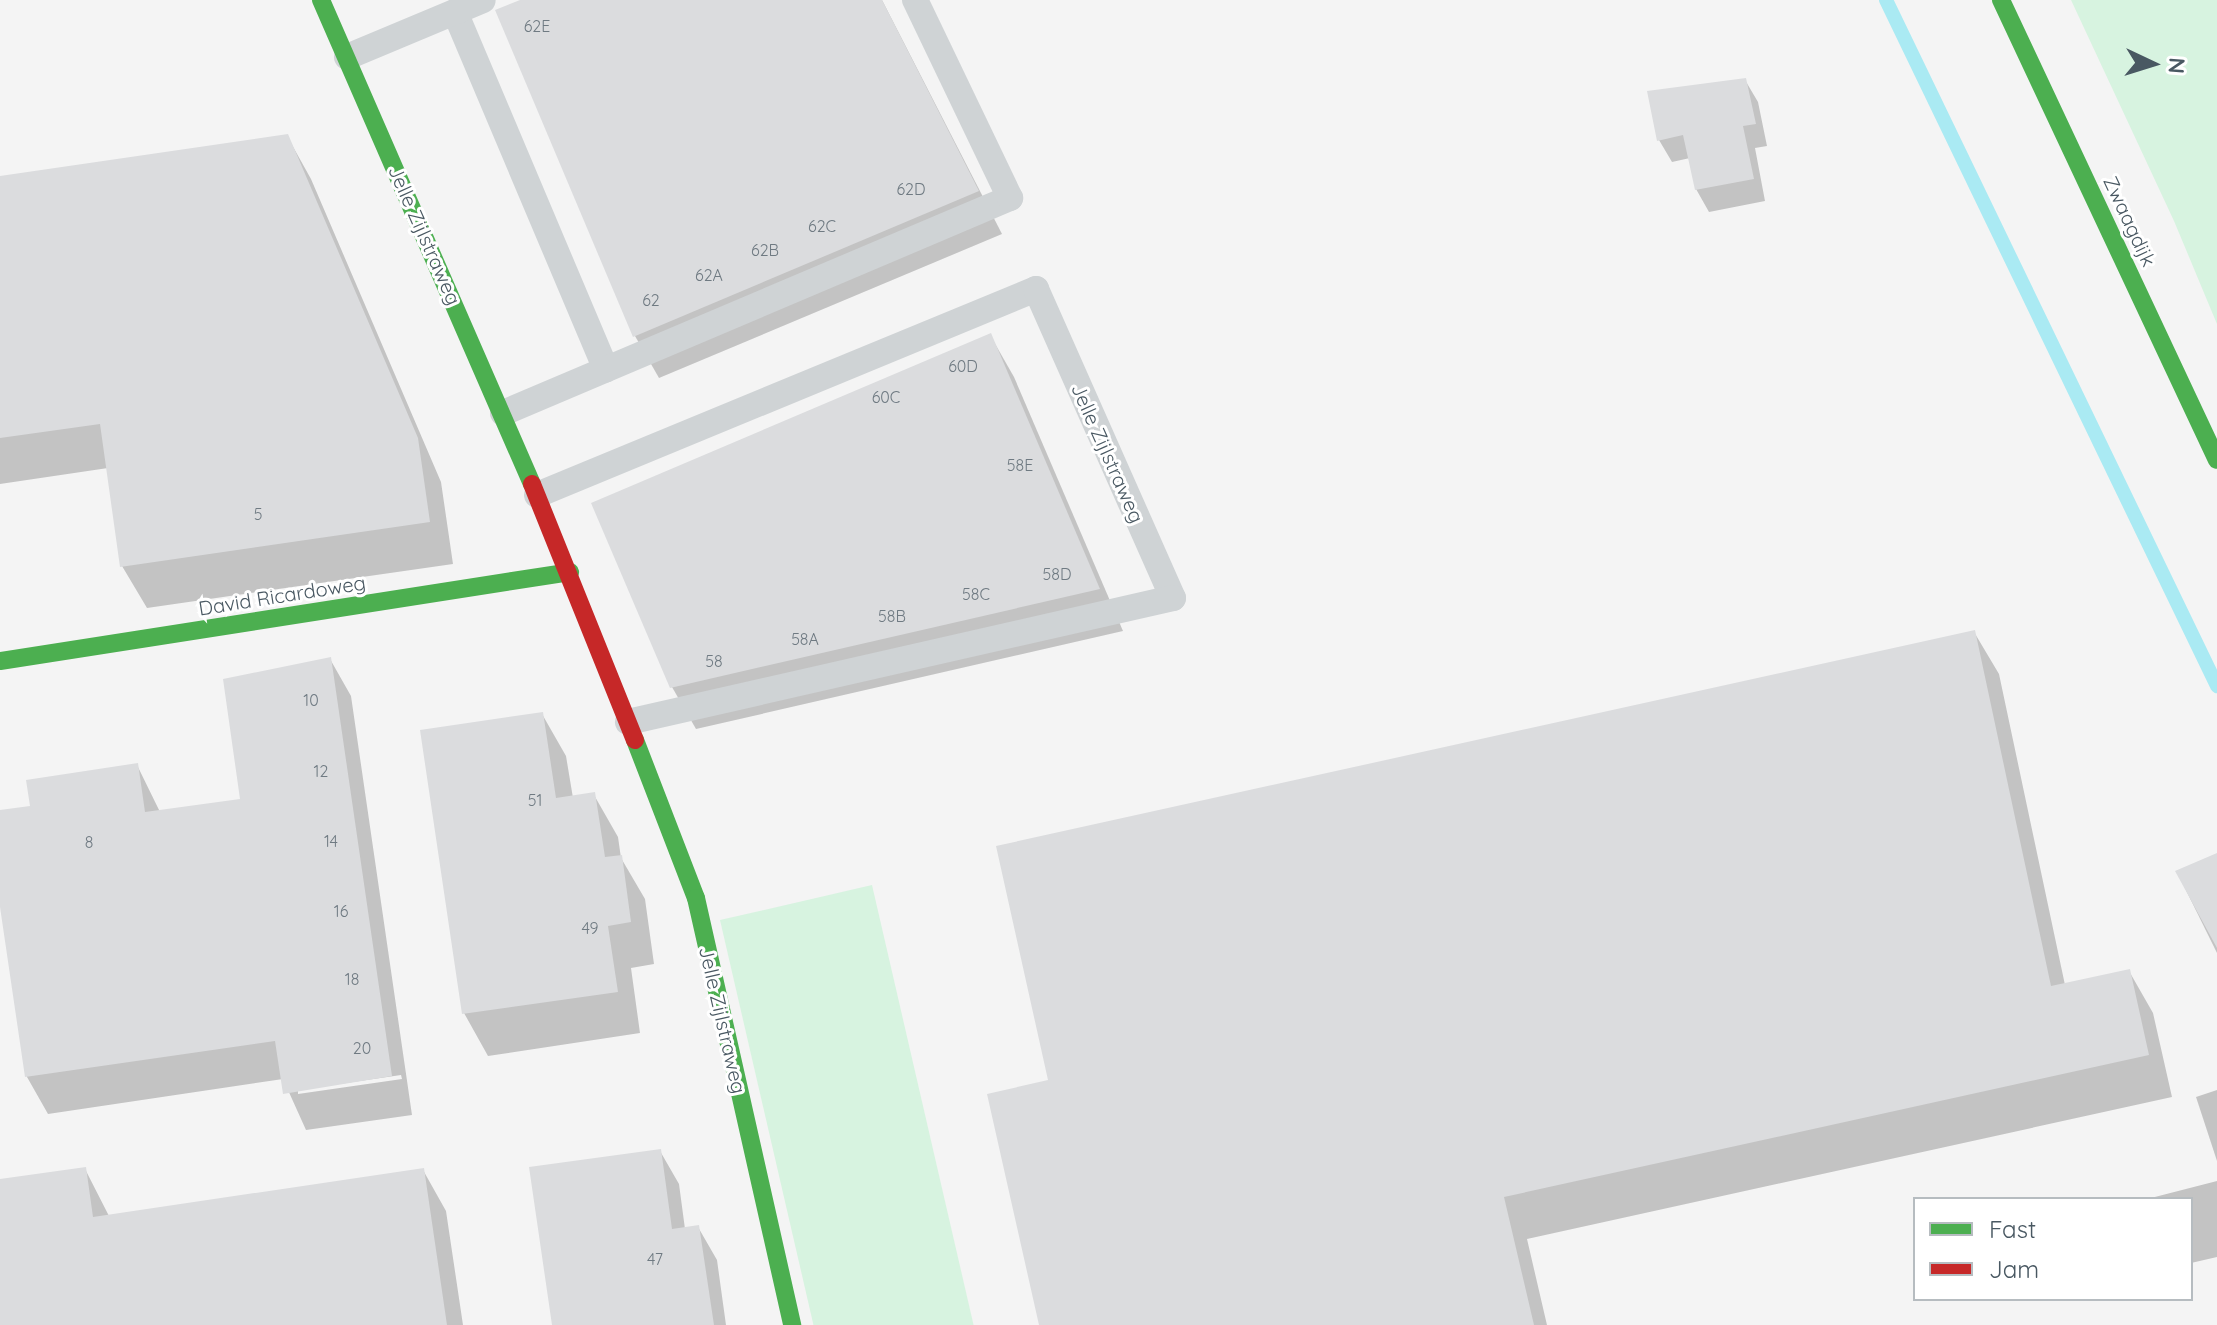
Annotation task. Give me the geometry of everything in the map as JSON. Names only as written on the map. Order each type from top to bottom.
[{"type":"street","name":"Jelle Zijlstraweg","points":[[321,0],[570,572],[696,898],[792,1325]]},
{"type":"street","name":"Zwaagdijk","points":[[2001,0],[2217,460]]},
{"type":"street","name":"David Ricardoweg","points":[[0,661],[570,572]]},
{"type":"lane","points":[[347,57],[483,0]]},
{"type":"lane","points":[[503,413],[1010,198],[915,0]]},
{"type":"lane","points":[[455,12],[606,369]]},
{"type":"lane","name":"Jelle Zijlstraweg","points":[[537,495],[1036,289],[1173,598],[628,722]]},
{"type":"green space","points":[[2071,0],[2217,0],[2217,324],[2174,221]]},
{"type":"green space","points":[[872,885],[974,1325],[813,1325],[720,920]]},
{"type":"building","points":[[520,0],[882,0],[979,191],[633,337],[495,10]]},
{"type":"building","points":[[1746,78],[1756,124],[1743,126],[1754,179],[1695,190],[1683,135],[1657,141],[1647,91]]},
{"type":"building","points":[[288,134],[418,438],[430,522],[120,567],[100,424],[0,438],[0,176]]},
{"type":"building","points":[[991,333],[1100,589],[670,688],[591,503]]},
{"type":"building","points":[[1975,630],[2051,986],[2130,969],[2149,1055],[1504,1197],[1534,1325],[1039,1325],[987,1094],[1048,1080],[996,846]]},
{"type":"building","points":[[331,657],[392,1076],[283,1094],[275,1041],[25,1077],[0,907],[0,810],[30,806],[26,780],[138,763],[145,812],[240,799],[223,679]]},
{"type":"building","points":[[543,712],[556,798],[595,792],[605,857],[622,855],[631,922],[608,926],[618,992],[462,1014],[420,730]]},
{"type":"building","points":[[2217,853],[2217,948],[2175,871]]},
{"type":"building","points":[[661,1149],[672,1229],[699,1225],[714,1325],[552,1325],[529,1167]]},
{"type":"building","points":[[86,1167],[93,1217],[424,1168],[447,1325],[0,1325],[0,1179]]},
{"type":"waterway","points":[[1886,0],[2217,686]]},
{"type":"traffic: fast","points":[[321,0],[532,484]]},
{"type":"traffic: fast","points":[[2001,0],[2217,460]]},
{"type":"traffic: fast","points":[[0,661],[570,572]]},
{"type":"traffic: fast","points":[[635,740],[696,898],[792,1325]]},
{"type":"traffic: jam","points":[[532,484],[635,740]]}]
